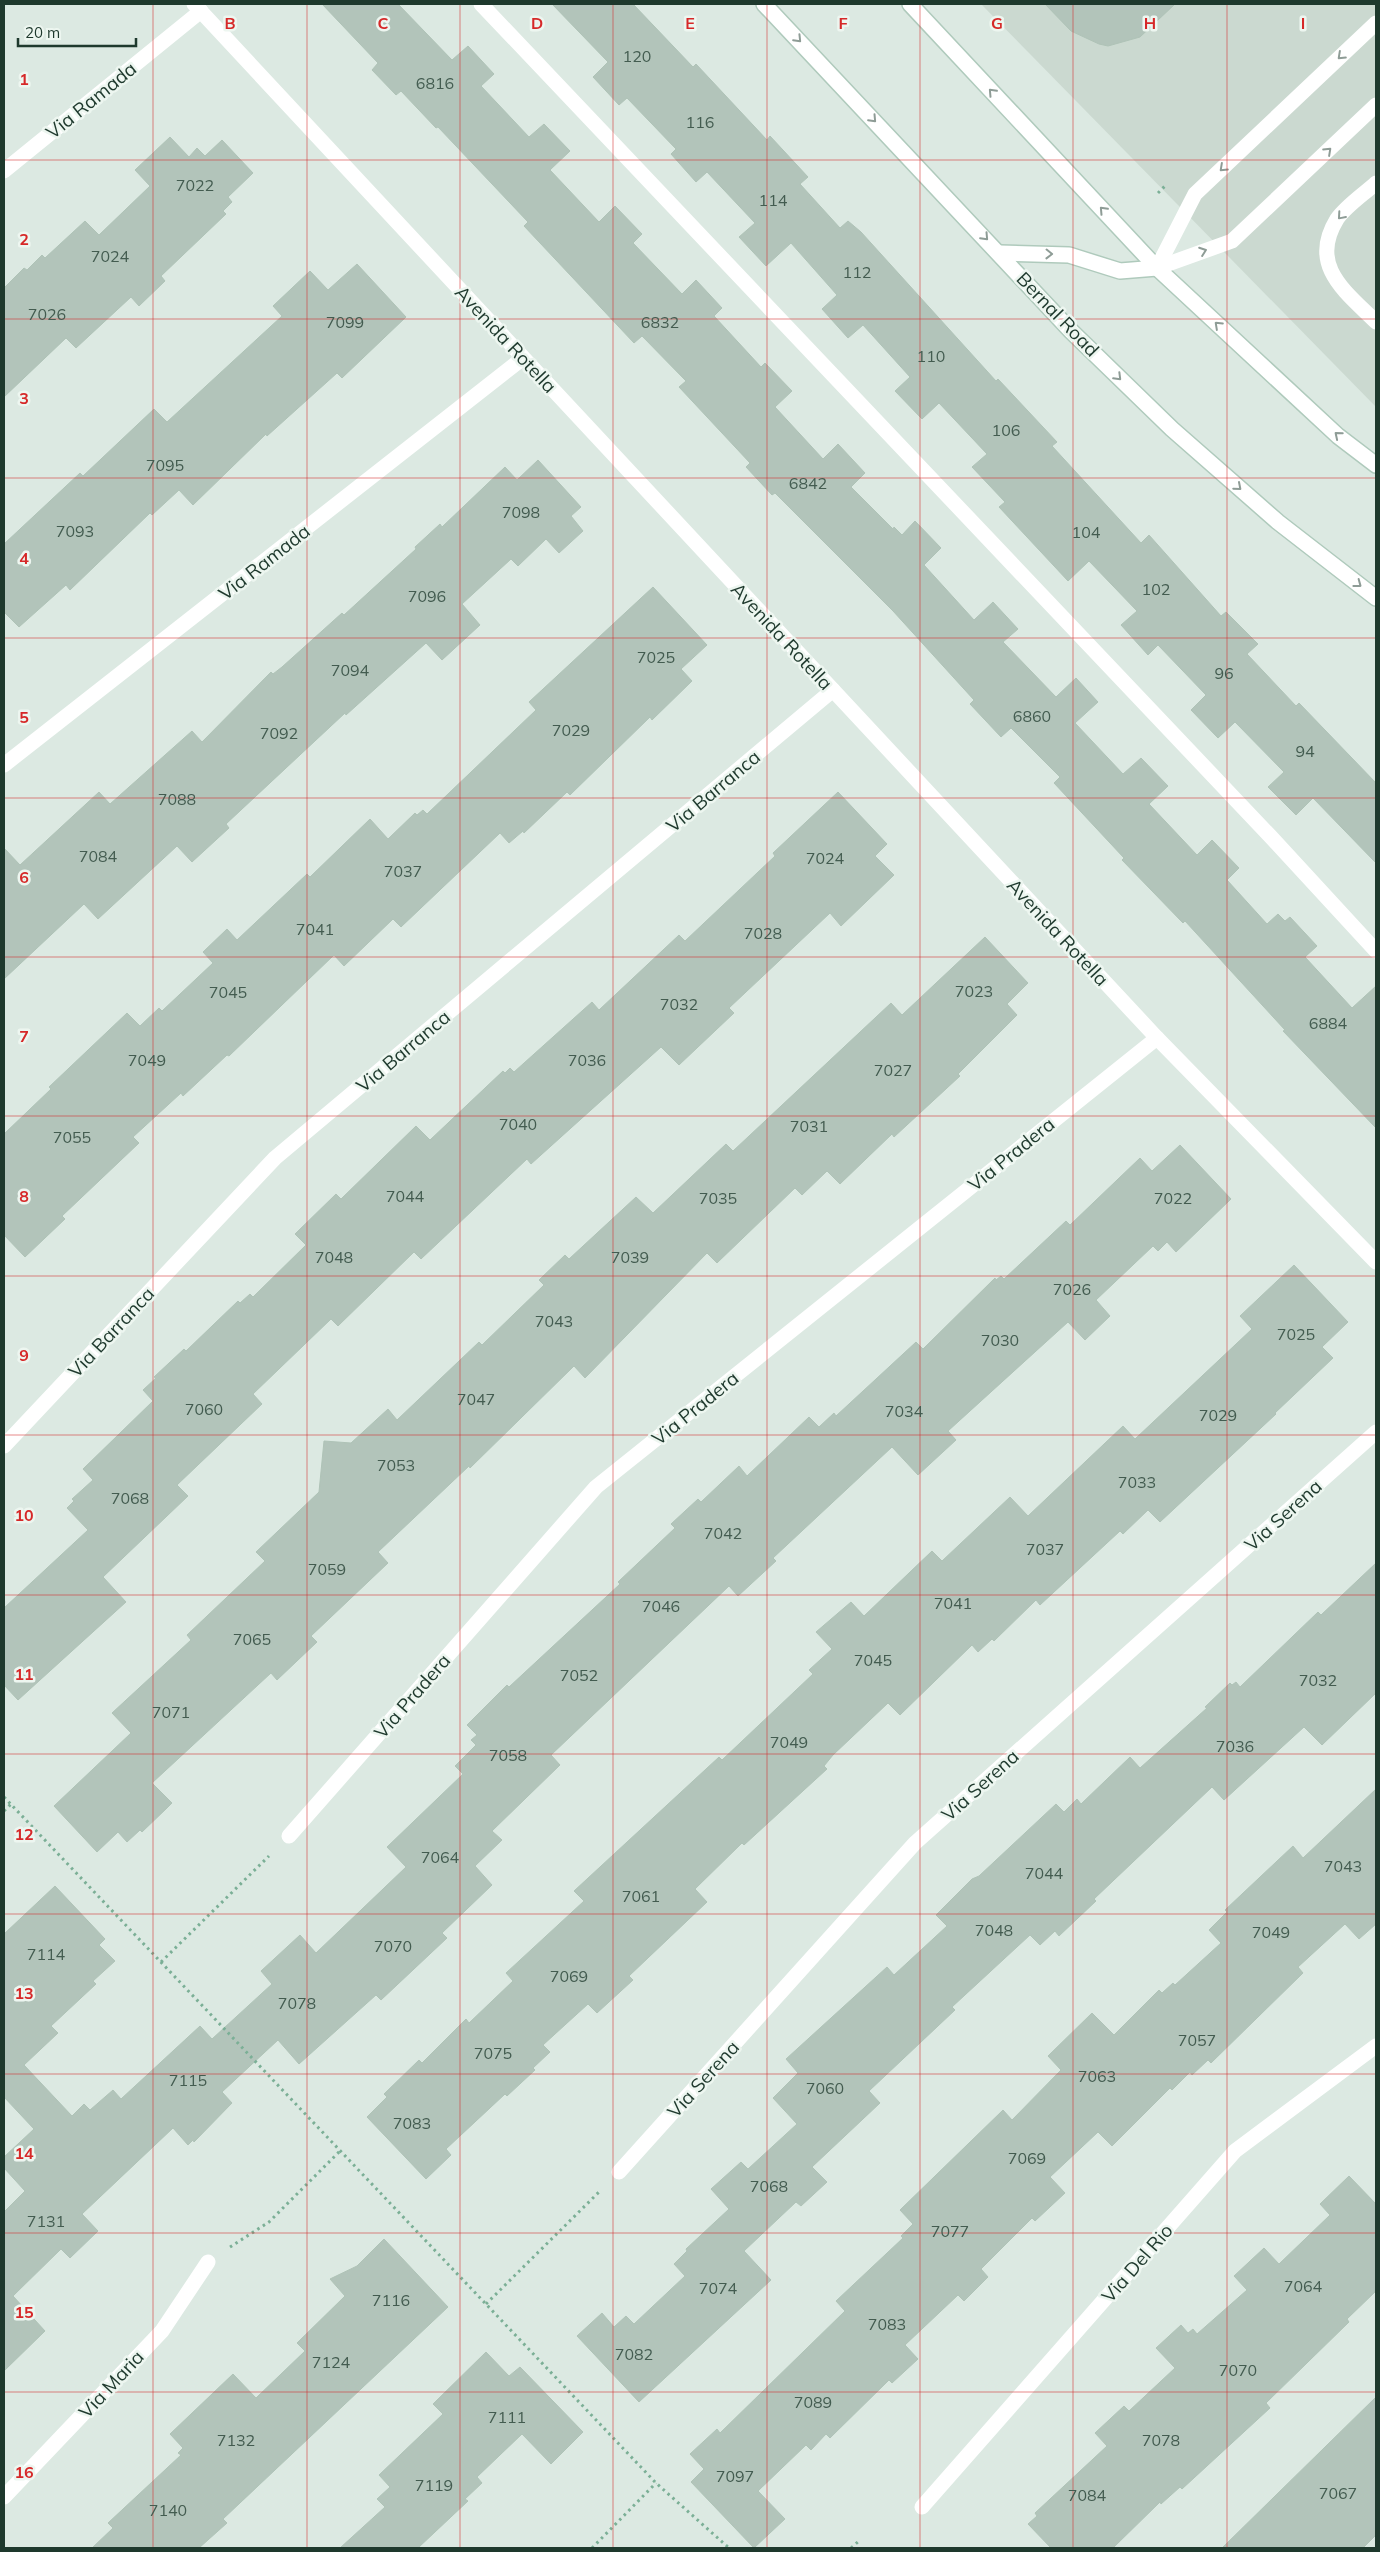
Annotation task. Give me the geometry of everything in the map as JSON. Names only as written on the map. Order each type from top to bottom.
[{"type":"street","points":[[481,4],[1271,837],[1376,951]]},
{"type":"street","name":"Bernal Road","points":[[764,4],[1072,331],[1172,429],[1278,522],[1376,598]]},
{"type":"street","points":[[910,4],[1157,268],[1338,436],[1376,465]]},
{"type":"street","name":"Via Ramada","points":[[4,171],[198,7]]},
{"type":"street","name":"Avenida Rotella","points":[[198,7],[1157,1038],[1376,1262]]},
{"type":"street","points":[[1157,268],[1195,194],[1376,23]]},
{"type":"street","points":[[1000,253],[1069,255],[1120,271],[1157,268],[1232,241],[1376,106]]},
{"type":"street","points":[[1376,183],[1337,219],[1328,242],[1327,264],[1336,282],[1376,322]]},
{"type":"street","name":"Via Ramada","points":[[4,765],[524,358]]},
{"type":"street","name":"Via Barranca","points":[[4,1446],[275,1158],[833,690]]},
{"type":"street","name":"Via Pradera","points":[[289,1836],[596,1487],[1157,1038]]},
{"type":"street","name":"Via Serena","points":[[619,2172],[915,1843],[1376,1432]]},
{"type":"street","name":"Via Del Rio","points":[[922,2507],[1235,2151],[1376,2046]]},
{"type":"street","name":"Via Maria","points":[[4,2497],[162,2331],[208,2262]]},
{"type":"path","points":[[4,1797],[656,2482],[729,2548]]},
{"type":"path","points":[[4,1811],[11,1804]]},
{"type":"path","points":[[161,1962],[289,1836]]},
{"type":"path","points":[[208,2262],[269,2222],[340,2151]]},
{"type":"path","points":[[486,2304],[619,2172]]},
{"type":"path","points":[[592,2548],[656,2482]]},
{"type":"path","points":[[851,2548],[860,2540]]},
{"type":"shaded area","points":[[981,4],[1376,4],[1376,407]]},
{"type":"building","points":[[322,4],[398,4],[452,60],[468,46],[494,74],[481,86],[529,137],[544,124],[570,151],[550,170],[599,222],[615,206],[642,234],[633,243],[682,294],[696,280],[722,308],[714,316],[761,367],[765,363],[792,391],[775,407],[823,459],[838,444],[865,473],[851,487],[893,529],[894,527],[902,535],[915,521],[941,548],[924,565],[974,620],[993,602],[1018,629],[1003,642],[1056,697],[1076,678],[1098,702],[1075,723],[1123,774],[1141,758],[1168,786],[1149,804],[1197,855],[1212,840],[1239,868],[1227,880],[1267,924],[1278,914],[1285,921],[1290,917],[1317,946],[1305,957],[1352,1008],[1376,986],[1376,1128],[1283,1031],[1285,1030],[1185,921],[1183,923],[1122,860],[1124,858],[1054,783],[1060,777],[1011,728],[1001,737],[970,704],[974,700],[893,611],[775,493],[772,495],[746,467],[750,463],[679,387],[686,381],[642,336],[634,343],[524,226],[528,222],[438,127],[436,128],[401,91],[396,95],[372,70],[378,63]]},
{"type":"building","points":[[552,4],[633,4],[693,67],[696,64],[767,140],[770,136],[808,177],[800,184],[840,228],[848,221],[861,232],[996,381],[998,379],[1057,442],[1052,446],[1141,543],[1149,535],[1221,616],[1226,612],[1258,644],[1247,654],[1296,706],[1299,703],[1376,783],[1376,863],[1313,798],[1296,815],[1268,787],[1284,772],[1235,722],[1218,738],[1191,710],[1206,695],[1158,645],[1148,655],[1121,625],[1137,611],[1089,561],[1068,581],[999,507],[1005,502],[972,467],[987,454],[939,403],[922,419],[895,391],[910,377],[863,325],[848,338],[822,309],[837,295],[791,243],[766,266],[739,237],[755,223],[707,172],[696,182],[671,154],[676,149],[627,98],[619,105],[593,77],[608,62]]},
{"type":"building","points":[[1045,4],[1175,4],[1140,37],[1108,46],[1099,44],[1071,31]]},
{"type":"building","points":[[170,137],[189,157],[197,148],[205,156],[222,140],[253,173],[228,197],[232,202],[223,211],[226,214],[161,276],[165,281],[139,306],[131,297],[76,348],[66,338],[4,397],[4,288],[24,268],[27,270],[42,255],[45,258],[85,221],[99,235],[150,186],[135,170]]},
{"type":"building","points":[[357,264],[406,317],[342,378],[337,373],[267,436],[266,434],[193,505],[179,490],[152,515],[150,513],[70,590],[66,585],[19,627],[4,612],[4,544],[80,473],[83,476],[154,409],[167,422],[282,316],[273,306],[310,271],[328,290]]},
{"type":"building","points":[[538,460],[581,507],[571,516],[583,531],[559,553],[546,539],[518,566],[511,559],[462,604],[480,625],[442,660],[426,643],[346,715],[345,713],[226,824],[229,828],[192,862],[177,846],[98,919],[84,904],[4,979],[4,848],[20,865],[99,792],[110,804],[192,731],[202,742],[271,672],[273,674],[282,667],[342,613],[344,615],[416,549],[415,547],[440,524],[442,527],[505,467],[517,480]]},
{"type":"building","points":[[653,587],[707,645],[681,669],[692,681],[652,720],[650,717],[570,795],[567,792],[524,833],[523,831],[509,843],[500,833],[401,927],[393,919],[344,966],[334,955],[229,1056],[227,1055],[183,1096],[181,1093],[133,1137],[139,1143],[62,1216],[65,1219],[25,1257],[4,1235],[4,1134],[51,1089],[49,1087],[127,1013],[140,1026],[159,1008],[162,1011],[213,963],[203,952],[227,929],[237,940],[307,874],[310,877],[370,819],[388,839],[415,813],[417,815],[423,810],[427,814],[536,710],[529,702]]},
{"type":"building","points":[[838,792],[887,844],[875,856],[894,875],[841,926],[830,913],[729,1008],[734,1013],[679,1065],[661,1047],[531,1164],[527,1159],[421,1259],[414,1252],[338,1326],[331,1319],[253,1394],[262,1404],[177,1485],[188,1496],[103,1577],[126,1602],[18,1700],[4,1685],[4,1608],[88,1530],[67,1508],[74,1501],[72,1499],[93,1480],[83,1469],[153,1401],[143,1390],[156,1378],[154,1377],[184,1349],[186,1351],[238,1301],[240,1303],[250,1294],[253,1297],[306,1245],[295,1234],[336,1194],[341,1199],[416,1126],[430,1140],[503,1071],[505,1073],[510,1068],[514,1072],[592,1002],[599,1010],[679,935],[685,941],[775,856],[773,853]]},
{"type":"building","points":[[985,937],[1028,983],[1007,1004],[1017,1015],[958,1074],[960,1076],[894,1137],[892,1134],[840,1184],[827,1171],[802,1195],[795,1188],[717,1263],[707,1253],[585,1378],[574,1366],[470,1468],[469,1466],[378,1552],[388,1563],[311,1636],[317,1642],[277,1680],[271,1673],[152,1783],[172,1803],[142,1832],[140,1830],[127,1842],[118,1832],[97,1852],[54,1806],[131,1733],[112,1713],[191,1640],[187,1635],[265,1561],[256,1552],[319,1492],[324,1441],[351,1443],[388,1409],[397,1420],[479,1342],[482,1345],[544,1285],[539,1280],[565,1255],[569,1259],[636,1197],[653,1213],[726,1144],[733,1151],[891,1003],[902,1015]]},
{"type":"building","points":[[1180,1145],[1231,1199],[1176,1252],[1167,1242],[1158,1251],[1153,1246],[1096,1300],[1110,1316],[1085,1340],[1068,1322],[948,1431],[956,1440],[918,1475],[892,1447],[773,1558],[776,1561],[738,1596],[729,1586],[551,1755],[560,1765],[492,1831],[502,1840],[475,1866],[492,1885],[442,1933],[447,1938],[381,2000],[376,1995],[299,2064],[278,2040],[222,2092],[232,2103],[194,2142],[193,2140],[188,2145],[173,2128],[82,2214],[98,2231],[70,2258],[61,2249],[13,2296],[45,2331],[4,2371],[4,2212],[25,2191],[4,2168],[4,2157],[34,2129],[4,2097],[4,1934],[55,1886],[105,1939],[99,1945],[115,1961],[93,1981],[96,1984],[51,2026],[58,2033],[24,2065],[72,2116],[84,2104],[90,2110],[113,2090],[121,2099],[200,2026],[212,2039],[272,1984],[261,1971],[300,1935],[316,1953],[406,1867],[387,1847],[463,1774],[455,1766],[476,1745],[471,1740],[477,1735],[467,1725],[507,1685],[509,1687],[620,1584],[618,1582],[675,1528],[671,1524],[698,1499],[701,1502],[739,1466],[747,1476],[809,1417],[819,1427],[834,1413],[836,1416],[916,1342],[923,1349],[995,1278],[996,1280],[1001,1276],[1004,1279],[1066,1221],[1070,1225],[1140,1158],[1152,1171]]},
{"type":"building","points":[[1294,1265],[1348,1322],[1322,1347],[1333,1358],[1160,1522],[1148,1510],[1123,1534],[1120,1531],[1040,1605],[1036,1600],[994,1641],[992,1639],[978,1652],[972,1645],[900,1715],[888,1703],[833,1755],[824,1766],[827,1769],[744,1845],[742,1843],[695,1889],[707,1902],[629,1976],[633,1980],[597,2013],[588,2004],[543,2045],[550,2052],[533,2068],[535,2070],[507,2096],[505,2094],[446,2149],[451,2155],[426,2179],[367,2117],[387,2097],[384,2094],[419,2060],[422,2063],[466,2019],[469,2023],[513,1981],[506,1973],[584,1901],[574,1891],[719,1757],[722,1760],[813,1674],[809,1670],[832,1649],[816,1632],[851,1602],[864,1616],[932,1551],[942,1561],[1010,1497],[1028,1516],[1123,1426],[1135,1439],[1252,1329],[1240,1316]]},
{"type":"building","points":[[1376,1563],[1376,1693],[1322,1745],[1304,1727],[1224,1800],[1212,1787],[1094,1899],[1096,1901],[1059,1936],[1055,1931],[1040,1945],[1030,1935],[952,2007],[955,2010],[869,2091],[880,2103],[812,2167],[827,2182],[801,2206],[796,2202],[744,2251],[771,2280],[639,2402],[577,2336],[602,2313],[614,2327],[626,2316],[634,2324],[685,2276],[674,2264],[687,2251],[686,2249],[729,2209],[711,2189],[741,2162],[748,2169],[797,2124],[773,2098],[798,2073],[786,2059],[887,1967],[894,1975],[947,1926],[936,1915],[972,1879],[979,1876],[1056,1804],[1064,1812],[1077,1799],[1081,1804],[1130,1757],[1140,1768],[1207,1708],[1205,1707],[1230,1683],[1232,1685],[1236,1682],[1240,1687],[1318,1612],[1321,1615]]},
{"type":"building","points":[[1376,1789],[1376,1924],[1359,1939],[1345,1924],[1298,1967],[1303,1973],[1211,2063],[1208,2060],[1192,2075],[1190,2072],[1172,2090],[1170,2088],[1112,2146],[1098,2132],[1050,2177],[1065,2193],[1035,2221],[1032,2218],[981,2269],[988,2277],[964,2301],[958,2295],[905,2345],[918,2359],[892,2383],[889,2380],[830,2438],[826,2434],[811,2450],[806,2445],[758,2491],[785,2519],[754,2548],[691,2482],[704,2469],[690,2454],[717,2429],[720,2433],[845,2311],[836,2301],[903,2238],[901,2236],[913,2224],[900,2210],[1003,2110],[1012,2120],[1061,2070],[1048,2056],[1092,2013],[1114,2035],[1159,1990],[1162,1993],[1173,1983],[1175,1985],[1221,1943],[1209,1930],[1227,1912],[1225,1910],[1293,1846],[1303,1858]]},
{"type":"building","points":[[1349,2176],[1376,2204],[1376,2291],[1347,2319],[1349,2322],[1266,2403],[1270,2408],[1182,2489],[1180,2487],[1161,2504],[1160,2502],[1113,2548],[1051,2548],[1028,2524],[1037,2516],[1035,2513],[1107,2446],[1095,2433],[1124,2406],[1129,2411],[1175,2368],[1156,2348],[1181,2325],[1188,2333],[1193,2329],[1197,2334],[1247,2290],[1234,2276],[1264,2248],[1279,2264],[1330,2215],[1320,2204]]},
{"type":"building","points":[[384,2239],[448,2307],[223,2519],[227,2523],[199,2548],[92,2548],[113,2528],[108,2523],[181,2455],[178,2453],[183,2448],[170,2434],[233,2374],[256,2398],[305,2351],[297,2343],[345,2296],[330,2279],[357,2266]]},
{"type":"building","points":[[486,2352],[509,2376],[520,2367],[583,2432],[551,2464],[522,2434],[477,2477],[482,2483],[465,2499],[468,2501],[418,2548],[340,2548],[385,2507],[377,2499],[390,2487],[379,2475],[443,2414],[433,2404]]},
{"type":"building","points":[[1376,2397],[1376,2535],[1363,2548],[1222,2548]]}]
